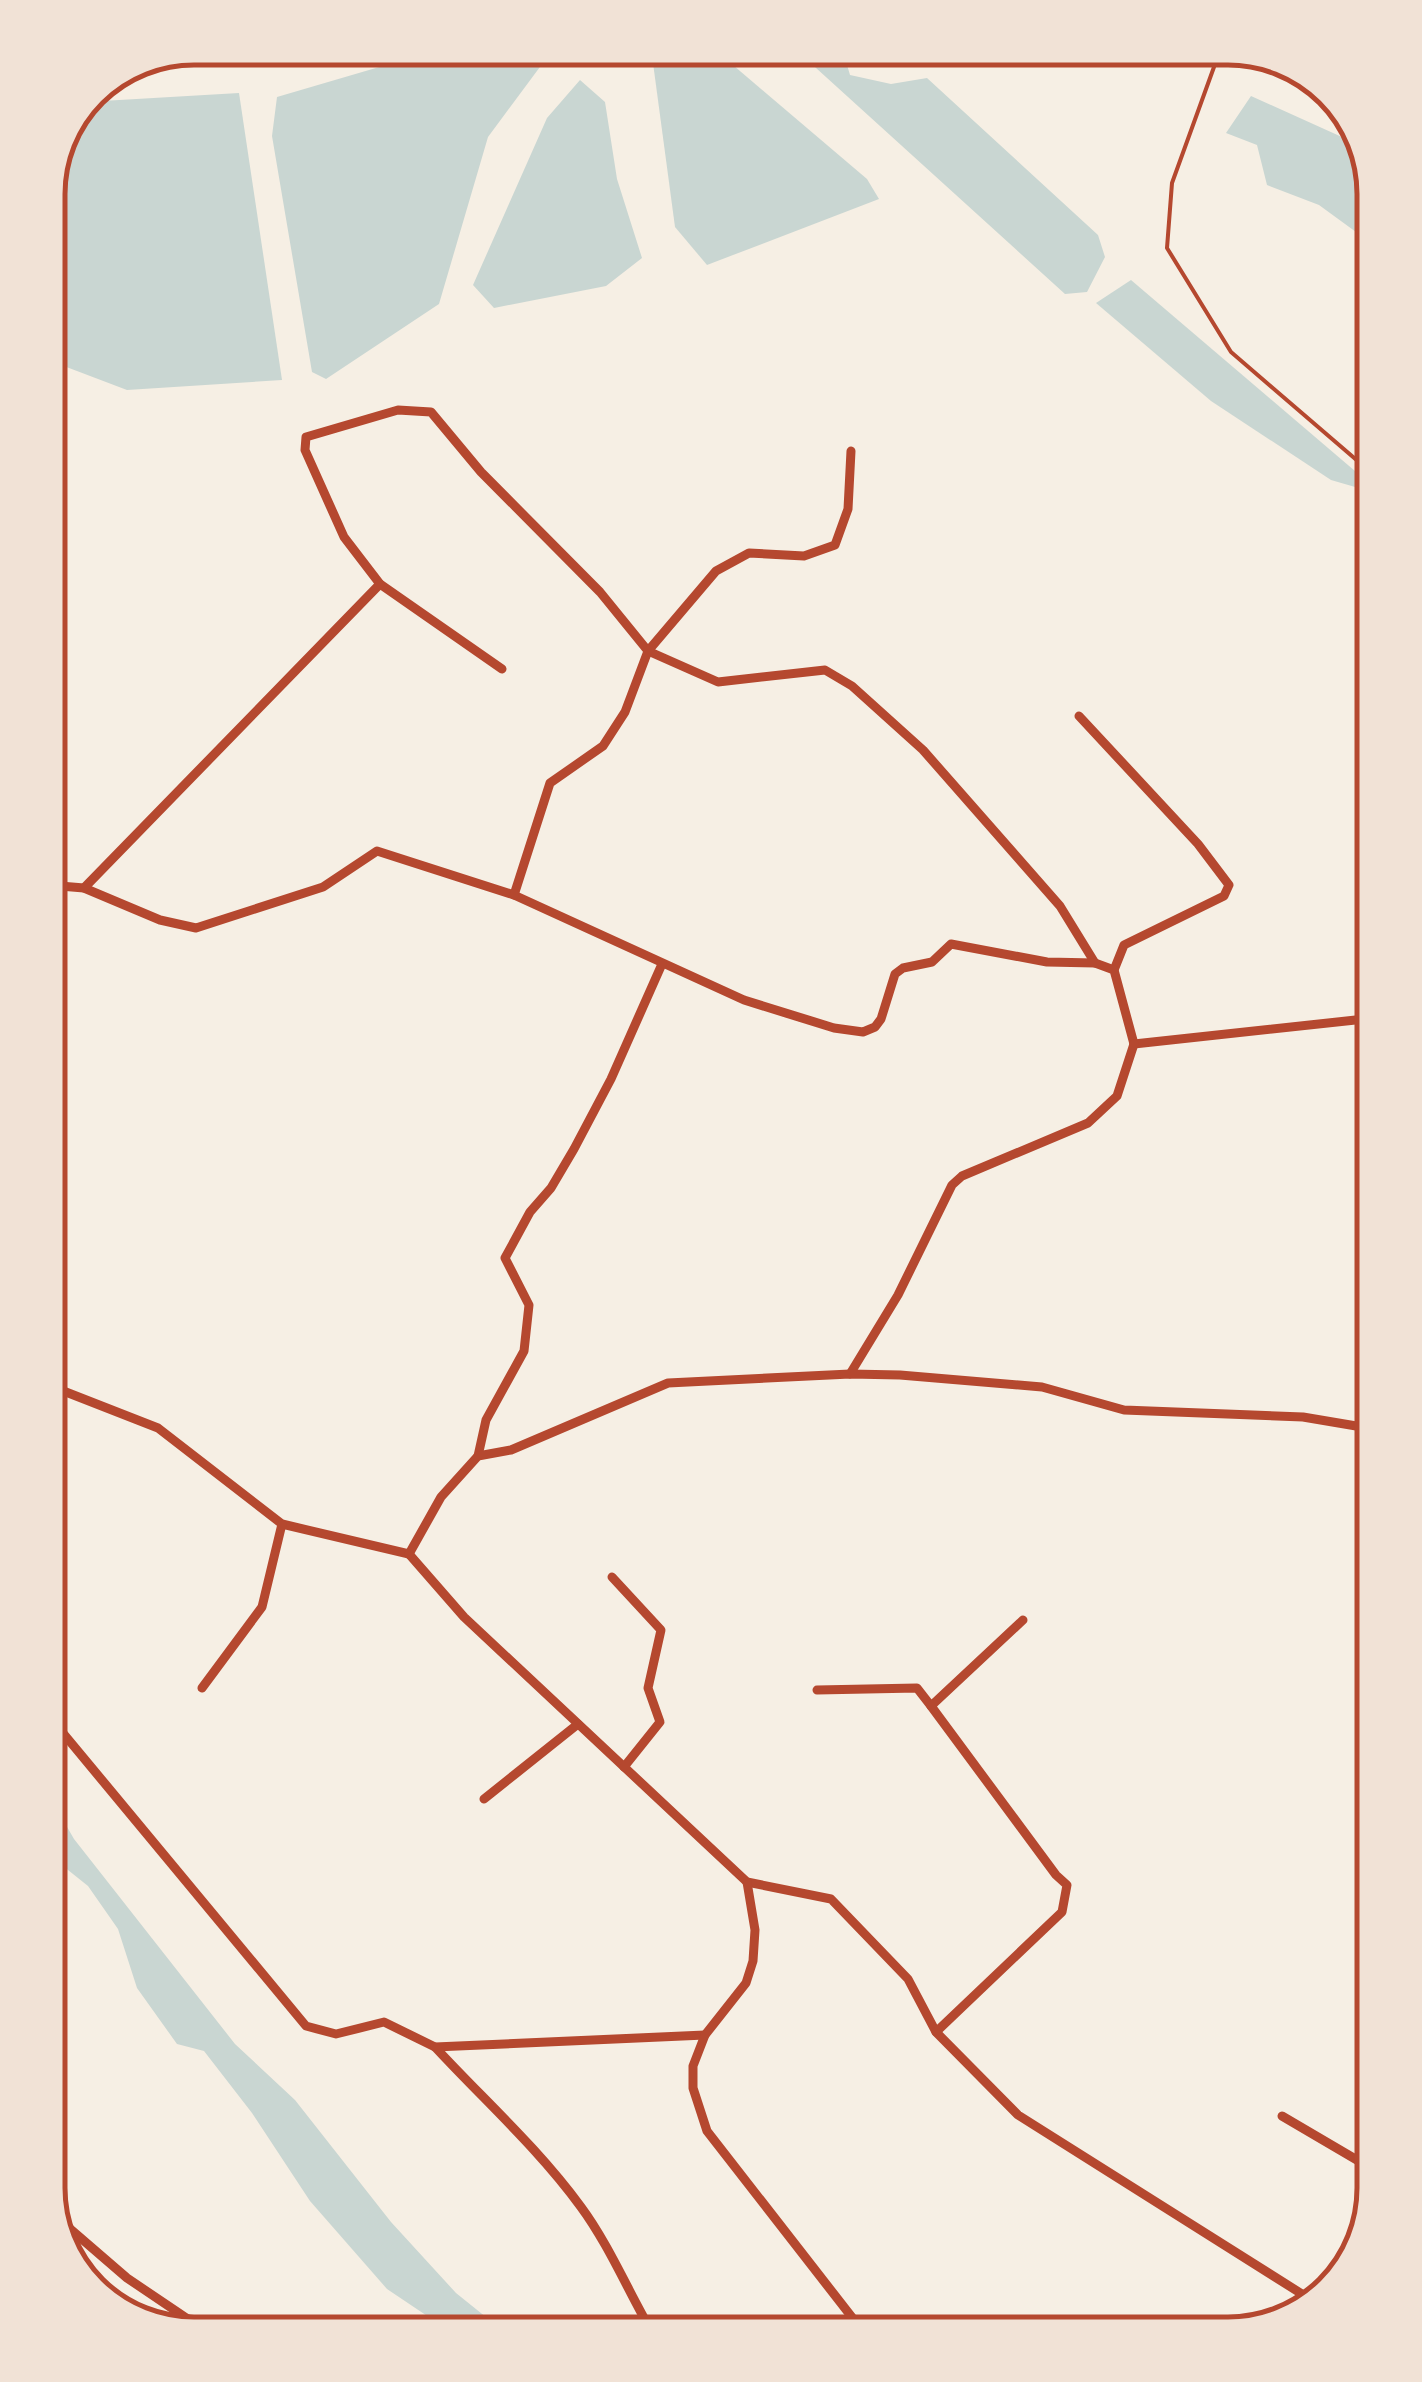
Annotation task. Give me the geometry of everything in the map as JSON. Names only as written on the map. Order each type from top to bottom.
[{"type":"street","points":[[502,668],[380,584],[344,537],[304,450],[306,436],[398,410],[431,412],[481,472],[600,592],[648,652],[718,682],[825,670],[852,686],[922,750],[1060,906],[1095,963]]},
{"type":"street","points":[[514,895],[550,783],[604,746],[625,712],[648,652],[716,571],[749,553],[804,556],[835,545],[848,509],[851,452]]},
{"type":"street","points":[[84,888],[380,584]]},
{"type":"street","points":[[850,1374],[898,1296],[952,1185],[962,1176],[1088,1122],[1117,1096],[1134,1044],[1114,970],[1124,945],[1224,896],[1229,885],[1198,844],[1079,716]]},
{"type":"street","points":[[65,886],[84,888],[160,920],[196,928],[323,887],[376,851],[514,895],[744,1000],[834,1028],[863,1032],[881,1019],[895,974],[903,968],[932,962],[951,944],[1046,962],[1095,963],[1114,970]]},
{"type":"street","points":[[409,1554],[441,1497],[478,1456],[486,1420],[524,1351],[529,1305],[505,1258],[530,1212],[551,1188],[574,1149],[611,1079],[662,964]]},
{"type":"street","points":[[1134,1044],[1357,1020]]},
{"type":"street","points":[[478,1456],[510,1450],[668,1383],[850,1374],[1042,1387],[1124,1410],[1304,1417],[1357,1426]]},
{"type":"street","points":[[65,1392],[158,1428],[282,1524],[409,1554],[464,1617],[747,1882],[831,1899],[908,1979],[936,2032],[1018,2115],[1301,2294]]},
{"type":"street","points":[[202,1688],[262,1607],[282,1524]]},
{"type":"street","points":[[612,1577],[661,1630],[648,1688],[660,1722],[624,1767]]},
{"type":"street","points":[[931,1706],[1023,1620]]},
{"type":"street","points":[[817,1690],[917,1688],[1056,1875],[1067,1884],[1062,1912],[936,2032]]},
{"type":"street","points":[[484,1799],[578,1724]]},
{"type":"street","points":[[65,1736],[306,2026],[336,2034],[384,2022],[436,2046],[540,2155],[584,2210],[644,2317]]},
{"type":"street","points":[[747,1882],[755,1930],[753,1961],[746,1984],[705,2035],[693,2066],[692,2088],[707,2131],[852,2317]]},
{"type":"street","points":[[436,2046],[705,2035]]},
{"type":"street","points":[[1282,2116],[1357,2160]]},
{"type":"street","points":[[73,2231],[127,2278],[185,2317]]},
{"type":"path","points":[[1213,65],[1172,182],[1167,248],[1231,352],[1357,460]]},
{"type":"shaded area","points":[[386,65],[541,65],[488,137],[439,304],[326,379],[312,372],[272,136],[277,97]]},
{"type":"shaded area","points":[[653,65],[733,65],[867,179],[879,199],[707,265],[675,227]]},
{"type":"shaded area","points":[[813,65],[847,65],[850,75],[891,84],[927,78],[1098,235],[1105,257],[1087,292],[1065,294]]},
{"type":"shaded area","points":[[580,80],[605,102],[617,179],[642,258],[606,286],[494,308],[473,285],[547,118]]},
{"type":"shaded area","points":[[239,93],[282,380],[127,390],[65,366],[65,186],[78,137],[106,101]]},
{"type":"shaded area","points":[[1251,96],[1344,138],[1355,169],[1357,232],[1319,205],[1267,185],[1257,145],[1226,133]]},
{"type":"shaded area","points":[[1131,280],[1357,473],[1357,488],[1331,480],[1211,401],[1096,303]]},
{"type":"shaded area","points":[[65,1823],[235,2044],[295,2100],[391,2222],[456,2293],[486,2317],[429,2317],[387,2289],[310,2201],[252,2113],[204,2051],[177,2044],[137,1988],[118,1929],[88,1886],[65,1868]]}]
